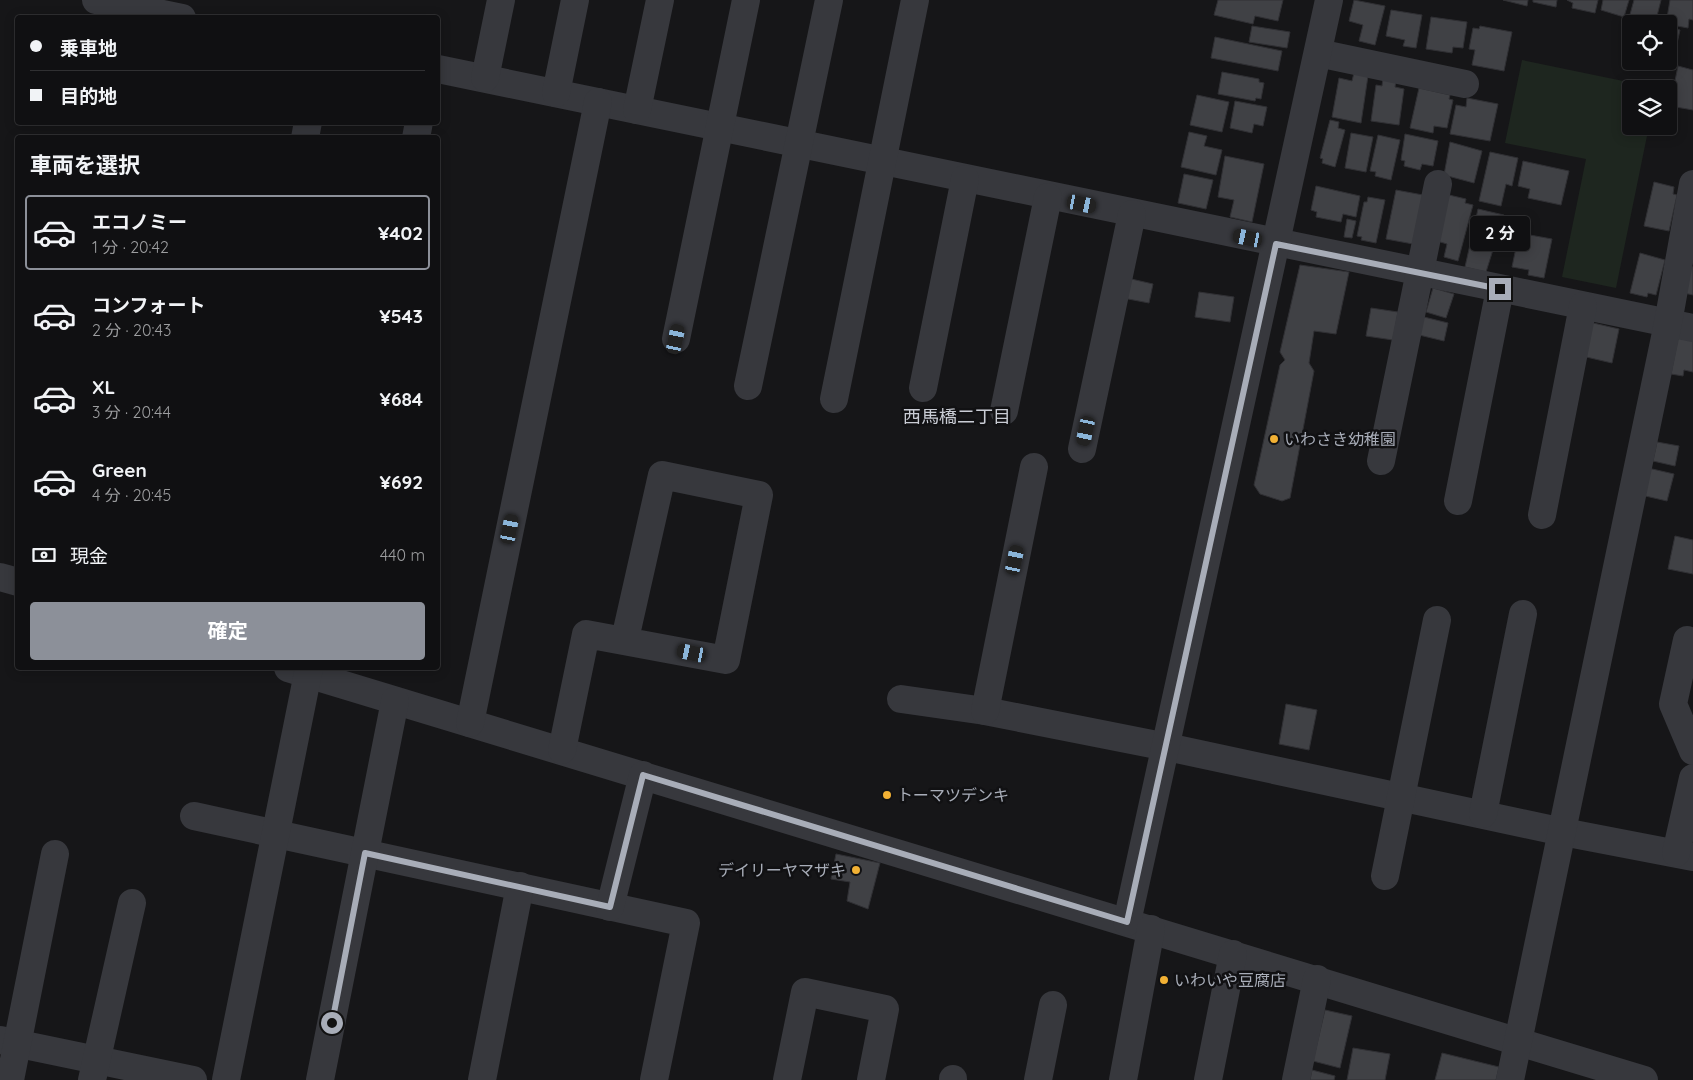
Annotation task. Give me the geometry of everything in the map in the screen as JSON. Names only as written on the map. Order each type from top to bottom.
[{"type":"street","points":[[96,0],[168,15]]},
{"type":"street","points":[[484,78],[501,0]]},
{"type":"street","points":[[556,93],[574,0]]},
{"type":"street","points":[[637,110],[660,0]]},
{"type":"street","points":[[676,339],[746,0]]},
{"type":"street","points":[[748,386],[801,144],[829,0]]},
{"type":"street","points":[[834,399],[915,0]]},
{"type":"street","points":[[1124,1080],[1139,925],[1167,747],[1329,0]]},
{"type":"street","points":[[1318,54],[1465,84]]},
{"type":"street","points":[[440,69],[1048,197],[1681,326]]},
{"type":"street","points":[[470,724],[598,102]]},
{"type":"street","points":[[923,388],[965,179]]},
{"type":"street","points":[[1381,461],[1438,184]]},
{"type":"street","points":[[1510,1080],[1563,832],[1681,326],[1693,184]]},
{"type":"street","points":[[1004,411],[1048,197]]},
{"type":"street","points":[[1082,449],[1132,214]]},
{"type":"street","points":[[1458,501],[1500,289]]},
{"type":"street","points":[[1542,515],[1583,306]]},
{"type":"street","points":[[985,711],[1034,466]]},
{"type":"street","points":[[562,750],[586,634],[726,660],[759,495],[662,476],[625,640]]},
{"type":"street","points":[[0,577],[15,581]]},
{"type":"street","points":[[1483,814],[1523,614]]},
{"type":"street","points":[[1385,876],[1437,620]]},
{"type":"street","points":[[1687,640],[1673,704],[1693,752]]},
{"type":"street","points":[[226,1080],[276,834],[301,670],[470,724],[562,750],[1644,1080]]},
{"type":"street","points":[[901,699],[985,711],[1167,747],[1563,832],[1685,855],[1693,778]]},
{"type":"street","points":[[320,1080],[395,701]]},
{"type":"street","points":[[610,907],[643,775]]},
{"type":"street","points":[[194,816],[686,923],[654,1080]]},
{"type":"street","points":[[10,1080],[8,1042],[55,854]]},
{"type":"street","points":[[482,1080],[520,886]]},
{"type":"street","points":[[94,1070],[132,903]]},
{"type":"street","points":[[1208,1080],[1233,954]]},
{"type":"street","points":[[1296,1080],[1317,979]]},
{"type":"street","points":[[787,1080],[805,992],[885,1009],[871,1080]]},
{"type":"street","points":[[1038,1080],[1053,1005]]},
{"type":"street","points":[[8,1042],[94,1070],[183,1079]]},
{"type":"shaded area","points":[[1522,60],[1622,81],[1622,135],[1647,135],[1616,288],[1562,277],[1586,159],[1505,143]]},
{"type":"building","points":[[1218,0],[1283,0],[1278,21],[1255,16],[1253,24],[1214,15]]},
{"type":"building","points":[[1354,0],[1385,6],[1375,45],[1359,41],[1363,25],[1349,21]]},
{"type":"building","points":[[1503,0],[1528,0],[1527,6]]},
{"type":"building","points":[[1533,0],[1557,0],[1556,7],[1533,2]]},
{"type":"building","points":[[1567,0],[1598,0],[1595,13],[1572,8],[1573,3]]},
{"type":"building","points":[[1603,0],[1629,0],[1625,15],[1622,16],[1601,10]]},
{"type":"building","points":[[1634,0],[1661,0],[1657,15],[1630,15]]},
{"type":"building","points":[[1670,0],[1693,0],[1693,20],[1689,19],[1688,28],[1677,26],[1677,15],[1668,15]]},
{"type":"building","points":[[1391,10],[1422,15],[1416,48],[1403,46],[1405,40],[1386,36]]},
{"type":"building","points":[[1431,17],[1467,22],[1463,48],[1453,47],[1452,53],[1426,49]]},
{"type":"building","points":[[1252,26],[1290,32],[1287,48],[1249,42]]},
{"type":"building","points":[[1480,26],[1512,32],[1504,71],[1472,65],[1475,50],[1469,49],[1473,28],[1479,29]]},
{"type":"building","points":[[1677,29],[1680,30],[1677,44]]},
{"type":"building","points":[[1215,37],[1282,51],[1278,71],[1211,58]]},
{"type":"building","points":[[1678,66],[1693,70],[1693,110],[1677,107],[1677,80],[1675,80]]},
{"type":"building","points":[[1222,72],[1259,79],[1259,82],[1264,83],[1261,99],[1256,98],[1255,101],[1218,94]]},
{"type":"building","points":[[1354,73],[1368,76],[1361,123],[1332,117],[1339,78],[1352,81]]},
{"type":"building","points":[[1383,78],[1396,80],[1395,87],[1404,89],[1399,125],[1371,121],[1376,85],[1382,86]]},
{"type":"building","points":[[1419,88],[1450,95],[1449,99],[1453,100],[1447,128],[1434,126],[1433,133],[1410,128]]},
{"type":"building","points":[[1197,95],[1229,102],[1222,132],[1190,125]]},
{"type":"building","points":[[1467,98],[1498,104],[1490,141],[1450,134],[1456,105],[1466,107]]},
{"type":"building","points":[[1235,101],[1267,107],[1263,126],[1254,124],[1252,133],[1230,128]]},
{"type":"building","points":[[1330,120],[1339,122],[1338,128],[1345,130],[1335,167],[1322,163],[1323,159],[1320,158]]},
{"type":"building","points":[[1189,132],[1207,136],[1204,146],[1222,150],[1216,175],[1181,167]]},
{"type":"building","points":[[1351,133],[1373,137],[1366,172],[1345,168]]},
{"type":"building","points":[[1405,134],[1438,141],[1433,166],[1422,164],[1420,170],[1404,166],[1405,161],[1401,160]]},
{"type":"building","points":[[1378,135],[1400,140],[1391,180],[1375,176],[1376,172],[1370,171]]},
{"type":"building","points":[[1450,142],[1482,151],[1474,183],[1444,175]]},
{"type":"building","points":[[1490,152],[1518,158],[1512,186],[1506,184],[1501,206],[1479,201]]},
{"type":"building","points":[[1225,156],[1264,164],[1252,222],[1230,217],[1234,200],[1218,197]]},
{"type":"building","points":[[1523,161],[1569,171],[1561,205],[1528,198],[1530,189],[1518,186]]},
{"type":"building","points":[[1184,174],[1213,180],[1206,209],[1178,203]]},
{"type":"building","points":[[1654,182],[1674,187],[1673,194],[1677,195],[1669,231],[1644,226]]},
{"type":"building","points":[[1316,186],[1360,196],[1356,217],[1343,214],[1341,222],[1316,217],[1317,212],[1311,210]]},
{"type":"building","points":[[1396,190],[1423,195],[1413,244],[1386,239]]},
{"type":"building","points":[[1449,195],[1466,199],[1465,203],[1473,205],[1458,261],[1444,257],[1447,244],[1437,241]]},
{"type":"building","points":[[1368,197],[1385,200],[1376,243],[1361,240],[1362,237],[1357,236],[1364,202],[1367,202]]},
{"type":"building","points":[[1478,209],[1504,215],[1486,272],[1465,267]]},
{"type":"building","points":[[1347,219],[1356,221],[1352,238],[1344,237]]},
{"type":"building","points":[[1519,233],[1552,239],[1544,278],[1528,275],[1529,270],[1512,267]]},
{"type":"building","points":[[1640,253],[1665,260],[1656,295],[1648,293],[1647,297],[1630,293]]},
{"type":"building","points":[[1300,265],[1349,272],[1336,334],[1314,331],[1309,363],[1314,371],[1290,498],[1282,501],[1260,494],[1254,485],[1280,365],[1285,360],[1280,352]]},
{"type":"building","points":[[1689,266],[1693,267],[1693,295],[1684,293]]},
{"type":"building","points":[[1127,278],[1153,284],[1149,303],[1123,298]]},
{"type":"building","points":[[1433,288],[1454,294],[1446,318],[1426,312]]},
{"type":"building","points":[[1199,292],[1234,297],[1230,322],[1195,317]]},
{"type":"building","points":[[1371,308],[1398,312],[1393,340],[1366,336]]},
{"type":"building","points":[[1424,317],[1448,323],[1444,341],[1419,335]]},
{"type":"building","points":[[1589,322],[1619,329],[1612,363],[1582,356]]},
{"type":"building","points":[[1678,338],[1693,341],[1693,372],[1684,370],[1683,376],[1671,374]]},
{"type":"building","points":[[1657,442],[1679,446],[1675,466],[1653,461]]},
{"type":"building","points":[[1648,468],[1674,474],[1667,501],[1641,495]]},
{"type":"building","points":[[1675,536],[1693,540],[1693,574],[1668,569]]},
{"type":"building","points":[[1286,704],[1317,710],[1309,750],[1279,744]]},
{"type":"building","points":[[836,854],[880,863],[868,909],[847,901],[850,882],[831,879]]},
{"type":"building","points":[[1325,1010],[1352,1016],[1340,1068],[1313,1061]]},
{"type":"building","points":[[1353,1048],[1390,1054],[1385,1080],[1347,1080]]},
{"type":"building","points":[[1442,1053],[1499,1067],[1496,1080],[1435,1080]]},
{"type":"building","points":[[1312,1070],[1335,1076],[1334,1080],[1310,1080]]},
{"type":"place","name":"いわさき幼稚園","points":[[1274,439]]},
{"type":"place","name":"トーマツデンキ","points":[[887,795]]},
{"type":"place","name":"デイリーヤマザキ","points":[[856,870]]},
{"type":"place","name":"いわいや豆腐店","points":[[1164,980]]},
{"type":"district","name":"西馬橋二丁目","points":[[957,417]]},
{"type":"route","points":[[332,1023],[365,853],[610,907],[643,775],[1127,922],[1167,747],[1276,244],[1500,289]]}]
